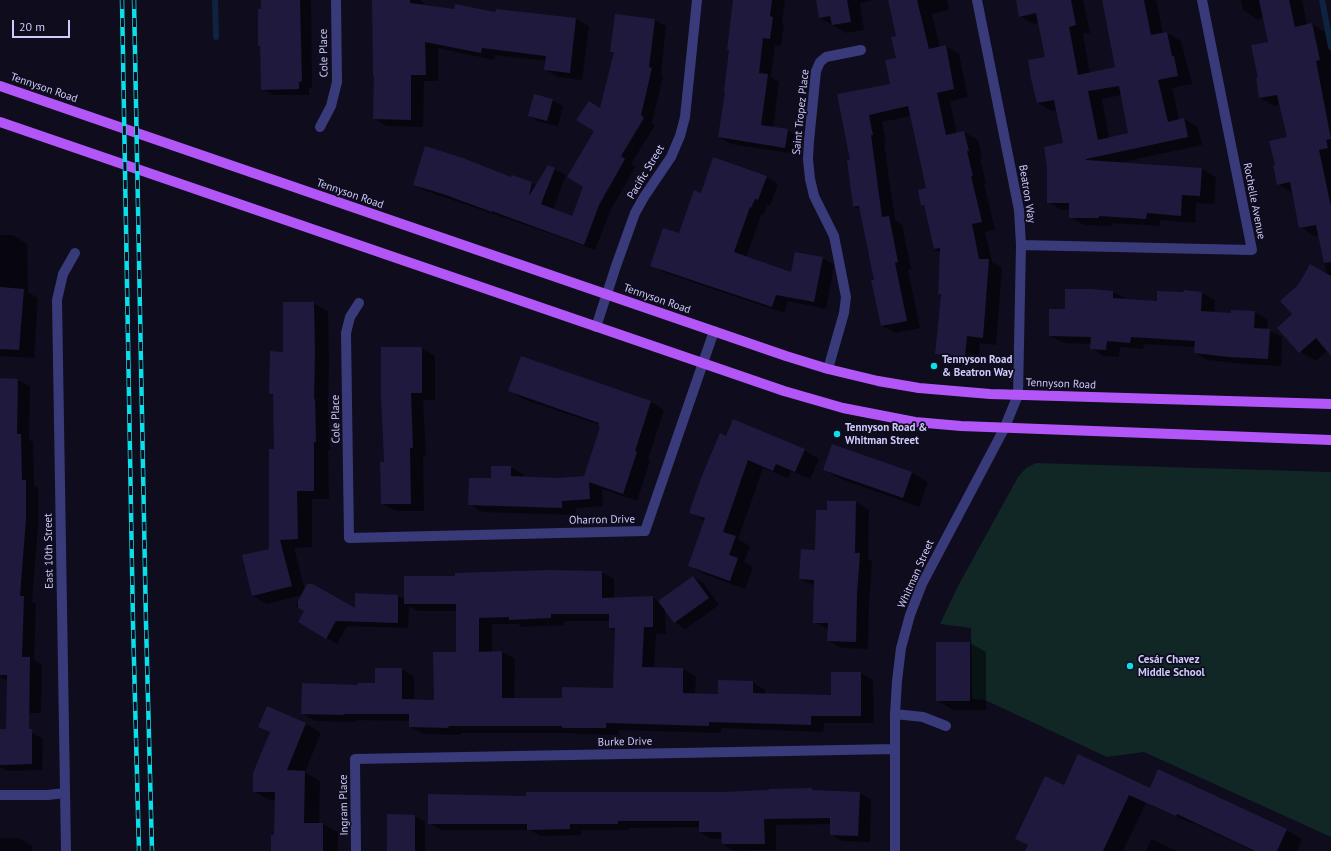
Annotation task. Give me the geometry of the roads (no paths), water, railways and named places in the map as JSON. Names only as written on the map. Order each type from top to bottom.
[{"type":"main road","name":"Tennyson Road","points":[[0,86],[786,356],[828,369],[878,381],[919,388],[1018,395],[1331,404]]},
{"type":"main road","points":[[0,122],[784,391],[873,415],[915,422],[1004,429],[1331,440]]},
{"type":"street","name":"Cole Place","points":[[320,127],[331,106],[337,82],[336,0]]},
{"type":"street","name":"Pacific Street","points":[[596,327],[616,266],[636,214],[644,197],[671,157],[680,136],[685,117],[697,0]]},
{"type":"street","name":"Beatron Way","points":[[977,0],[1019,210],[1021,245],[1018,395]]},
{"type":"street","name":"Rochelle Avenue","points":[[1021,245],[1252,250],[1202,0]]},
{"type":"street","name":"Saint Tropez Place","points":[[828,369],[844,313],[846,297],[834,236],[814,196],[810,179],[808,159],[809,133],[816,71],[820,62],[826,57],[861,50]]},
{"type":"street","name":"East 10th Street","points":[[66,851],[57,300],[63,274],[75,253]]},
{"type":"street","name":"Cole Place","points":[[350,538],[346,333],[350,317],[359,303]]},
{"type":"street","name":"Oharron Drive","points":[[350,538],[645,530],[714,331]]},
{"type":"street","name":"Whitman Street","points":[[895,851],[894,749],[897,681],[902,648],[910,615],[922,584],[1004,429],[1018,395]]},
{"type":"street","points":[[895,714],[923,717],[946,726]]},
{"type":"street","name":"Burke Drive","points":[[355,759],[894,749]]},
{"type":"street","name":"Ingram Place","points":[[355,759],[356,851]]},
{"type":"street","points":[[0,795],[65,793]]},
{"type":"waterway","points":[[215,0],[216,37]]},
{"type":"waterway","points":[[1322,0],[1331,47]]},
{"type":"railway","points":[[122,0],[133,623],[139,851]]},
{"type":"railway","points":[[134,0],[152,851]]},
{"type":"place","name":"Tennyson Road & Beatron Way","points":[[934,366]]},
{"type":"place","name":"Tennyson Road & Whitman Street","points":[[837,434]]},
{"type":"place","name":"Cesár Chavez Middle School","points":[[1130,666]]}]
